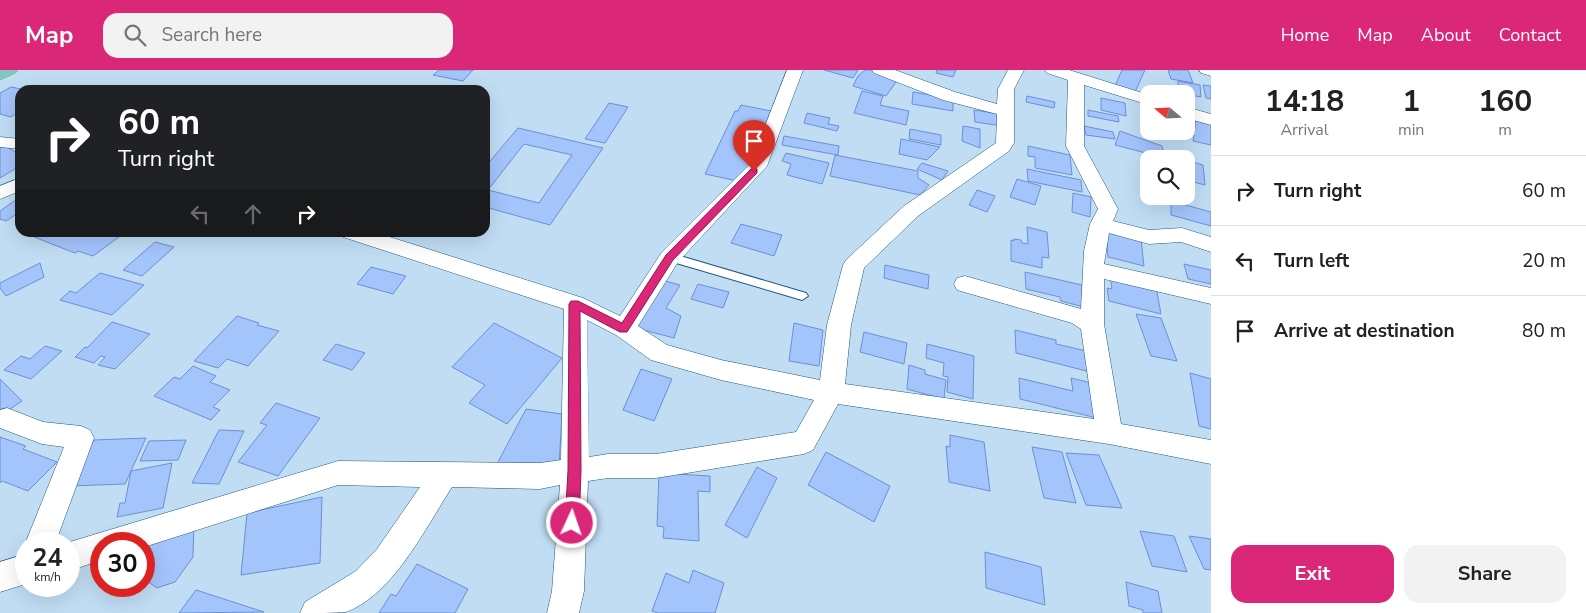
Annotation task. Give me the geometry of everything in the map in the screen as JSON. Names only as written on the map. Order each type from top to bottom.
[{"type":"main road","points":[[0,75],[10,70]]},
{"type":"street","points":[[624,329],[670,257],[758,166],[795,70]]},
{"type":"street","points":[[880,70],[955,98],[1005,111]]},
{"type":"street","points":[[148,532],[338,474],[540,476],[608,466],[656,466],[804,442],[831,393],[840,325],[854,265],[912,211],[1003,147],[1005,143],[1006,86],[1016,70]]},
{"type":"street","points":[[1207,70],[1211,71]]},
{"type":"street","points":[[1109,433],[1092,324],[1093,268],[1100,224],[1108,210],[1106,202],[1074,143],[1067,73],[1140,97]]},
{"type":"street","points":[[1195,115],[1211,120]]},
{"type":"street","points":[[0,142],[15,144]]},
{"type":"street","points":[[0,193],[15,186]]},
{"type":"street","points":[[1100,224],[1149,237],[1182,235],[1211,245]]},
{"type":"street","points":[[366,237],[574,304],[624,329],[660,353],[721,370],[831,393],[1109,433],[1211,452]]},
{"type":"street","points":[[1093,268],[1211,296]]},
{"type":"street","points":[[965,284],[1080,317],[1092,324]]},
{"type":"street","points":[[563,613],[568,591],[575,471],[574,304]]},
{"type":"street","points":[[7,419],[42,434],[81,438],[45,532]]},
{"type":"street","points":[[1183,446],[1211,468]]},
{"type":"street","points":[[316,613],[367,582],[388,559],[444,475]]},
{"type":"street","points":[[0,577],[15,572]]},
{"type":"lane","points":[[670,257],[802,296]]},
{"type":"building","points":[[439,70],[473,70],[463,81],[433,75]]},
{"type":"building","points":[[824,70],[858,70],[853,78]]},
{"type":"building","points":[[865,70],[872,70],[899,78],[886,96],[853,86],[858,76]]},
{"type":"building","points":[[937,70],[956,70],[953,77],[936,73]]},
{"type":"building","points":[[1122,70],[1145,70],[1135,92],[1115,86]]},
{"type":"building","points":[[1168,70],[1188,70],[1193,83],[1171,79]]},
{"type":"building","points":[[1178,81],[1200,85],[1201,97],[1195,96],[1195,85],[1178,85]]},
{"type":"building","points":[[1203,85],[1211,86],[1211,99],[1206,98]]},
{"type":"building","points":[[11,87],[15,88],[15,114],[11,117],[0,114],[0,93]]},
{"type":"building","points":[[862,91],[883,96],[880,105],[909,111],[906,125],[854,113]]},
{"type":"building","points":[[913,92],[953,99],[953,111],[912,104]]},
{"type":"building","points":[[1027,96],[1055,102],[1054,108],[1026,102]]},
{"type":"building","points":[[1101,98],[1125,103],[1126,116],[1101,110]]},
{"type":"building","points":[[609,103],[628,107],[605,143],[585,139]]},
{"type":"building","points":[[741,105],[771,111],[742,182],[705,174],[735,111],[738,111]]},
{"type":"building","points":[[974,110],[1000,114],[1002,126],[975,122]]},
{"type":"building","points":[[1088,110],[1118,116],[1119,122],[1088,116]]},
{"type":"building","points":[[807,113],[830,118],[828,124],[839,126],[837,131],[804,123]]},
{"type":"building","points":[[1196,119],[1211,123],[1211,145],[1193,141],[1195,140]]},
{"type":"building","points":[[963,126],[980,129],[980,148],[962,141]]},
{"type":"building","points":[[1084,126],[1113,132],[1115,139],[1086,135]]},
{"type":"building","points":[[518,128],[603,148],[550,225],[490,208],[490,191],[539,203],[572,155],[524,144],[490,187],[490,161]]},
{"type":"building","points":[[910,129],[941,135],[941,145],[909,139]]},
{"type":"building","points":[[1120,131],[1140,138],[1140,140],[1162,146],[1163,150],[1140,152],[1115,145]]},
{"type":"building","points":[[784,136],[839,146],[838,155],[782,145]]},
{"type":"building","points":[[901,139],[940,147],[927,160],[899,154]]},
{"type":"building","points":[[4,145],[15,152],[15,169],[0,178],[0,148]]},
{"type":"building","points":[[1028,146],[1070,155],[1072,175],[1035,168],[1035,157],[1028,156]]},
{"type":"building","points":[[786,153],[829,163],[822,184],[787,175],[791,164],[782,161]]},
{"type":"building","points":[[835,155],[918,171],[918,178],[929,185],[920,195],[830,176]]},
{"type":"building","points":[[922,163],[948,171],[942,180],[917,169]]},
{"type":"building","points":[[1195,163],[1203,165],[1205,185],[1195,182]]},
{"type":"building","points":[[1027,169],[1081,180],[1082,192],[1028,181]]},
{"type":"building","points":[[1017,179],[1041,186],[1035,205],[1010,197]]},
{"type":"building","points":[[977,190],[995,196],[987,212],[969,205]]},
{"type":"building","points":[[1073,193],[1091,197],[1090,217],[1072,212]]},
{"type":"building","points":[[15,200],[15,215],[6,221],[0,219],[0,211]]},
{"type":"building","points":[[1171,205],[1186,205],[1211,212],[1211,226],[1171,215]]},
{"type":"building","points":[[741,224],[782,235],[774,256],[731,243]]},
{"type":"building","points":[[1027,227],[1047,232],[1049,258],[1042,257],[1042,268],[1011,261],[1011,240],[1021,240],[1022,243],[1028,244]]},
{"type":"building","points":[[1106,231],[1141,239],[1144,266],[1108,257]]},
{"type":"building","points":[[34,237],[119,237],[93,256],[78,251],[75,253]]},
{"type":"building","points":[[155,242],[174,247],[142,276],[123,270]]},
{"type":"building","points":[[40,263],[44,277],[6,296],[0,288],[0,283]]},
{"type":"building","points":[[1184,264],[1211,270],[1211,284],[1188,279]]},
{"type":"building","points":[[885,265],[929,275],[928,289],[884,278]]},
{"type":"building","points":[[371,267],[406,276],[393,294],[357,284]]},
{"type":"building","points":[[1025,272],[1082,285],[1084,307],[1061,301],[1060,297],[1026,289]]},
{"type":"building","points":[[100,273],[144,285],[112,315],[60,300],[70,291],[76,293]]},
{"type":"building","points":[[1110,277],[1156,287],[1161,314],[1109,301],[1107,288],[1112,289]]},
{"type":"building","points":[[665,281],[680,285],[666,308],[681,316],[674,338],[636,328]]},
{"type":"building","points":[[698,284],[729,292],[723,308],[691,299]]},
{"type":"building","points":[[1136,314],[1161,318],[1177,361],[1151,356]]},
{"type":"building","points":[[237,316],[259,323],[257,325],[279,331],[248,366],[227,359],[218,368],[194,361]]},
{"type":"building","points":[[112,322],[150,334],[115,369],[98,365],[105,357],[101,356],[94,363],[75,357],[85,347],[87,348]]},
{"type":"building","points":[[494,323],[562,358],[507,424],[469,403],[485,385],[452,367]]},
{"type":"building","points":[[794,323],[823,330],[819,366],[789,361]]},
{"type":"building","points":[[1015,330],[1056,340],[1056,344],[1091,352],[1094,373],[1016,353]]},
{"type":"building","points":[[864,332],[907,343],[904,364],[860,352]]},
{"type":"building","points":[[336,344],[365,353],[352,370],[323,360]]},
{"type":"building","points":[[927,344],[974,356],[973,399],[947,392],[948,377],[943,376],[944,363],[926,358]]},
{"type":"building","points":[[45,346],[62,351],[31,379],[4,370],[21,356],[30,359]]},
{"type":"building","points":[[909,365],[925,370],[925,374],[946,380],[944,399],[907,389]]},
{"type":"building","points":[[193,366],[216,376],[210,382],[230,390],[213,407],[220,410],[211,420],[154,396],[174,377],[180,379]]},
{"type":"building","points":[[641,369],[672,379],[654,421],[623,410]]},
{"type":"building","points":[[1190,373],[1211,379],[1211,429],[1199,426]]},
{"type":"building","points":[[1019,378],[1073,391],[1071,378],[1096,384],[1101,419],[1020,399]]},
{"type":"building","points":[[0,379],[22,401],[0,416]]},
{"type":"building","points":[[276,403],[320,418],[278,476],[238,462],[267,425],[260,423]]},
{"type":"building","points":[[526,409],[562,414],[559,466],[497,464]]},
{"type":"building","points":[[219,430],[244,431],[219,484],[192,483]]},
{"type":"building","points":[[950,435],[984,442],[990,491],[949,482],[946,446],[950,447]]},
{"type":"building","points":[[0,437],[26,446],[23,449],[57,462],[28,491],[2,481],[0,483]]},
{"type":"building","points":[[146,438],[125,484],[70,486],[94,440]]},
{"type":"building","points":[[186,440],[178,460],[140,461],[149,441]]},
{"type":"building","points":[[1032,447],[1062,452],[1076,503],[1044,498]]},
{"type":"building","points":[[826,452],[890,486],[874,522],[808,485]]},
{"type":"building","points":[[1066,453],[1099,455],[1122,508],[1086,505]]},
{"type":"building","points":[[172,463],[163,508],[117,517],[120,503],[125,503],[131,471]]},
{"type":"building","points":[[757,467],[777,478],[747,538],[725,525]]},
{"type":"building","points":[[659,473],[710,476],[710,492],[698,491],[699,541],[663,538],[664,527],[657,526]]},
{"type":"building","points":[[322,497],[320,563],[241,575],[247,513]]},
{"type":"building","points":[[194,522],[193,557],[175,582],[157,588],[155,587],[155,539]]},
{"type":"building","points":[[1140,531],[1174,536],[1187,572],[1152,566]]},
{"type":"building","points":[[1189,536],[1211,539],[1211,570],[1204,569]]},
{"type":"building","points":[[985,552],[1041,567],[1045,605],[986,588]]},
{"type":"building","points":[[417,564],[468,589],[455,613],[379,613],[391,594],[396,596]]},
{"type":"building","points":[[693,570],[724,583],[715,613],[658,613],[652,611],[666,573],[689,583]]},
{"type":"building","points":[[1126,582],[1158,591],[1162,613],[1143,613],[1143,610],[1129,606]]},
{"type":"building","points":[[196,590],[264,612],[179,613]]},
{"type":"route","points":[[572,523],[575,471],[574,304],[624,329],[670,257],[754,171]]}]
